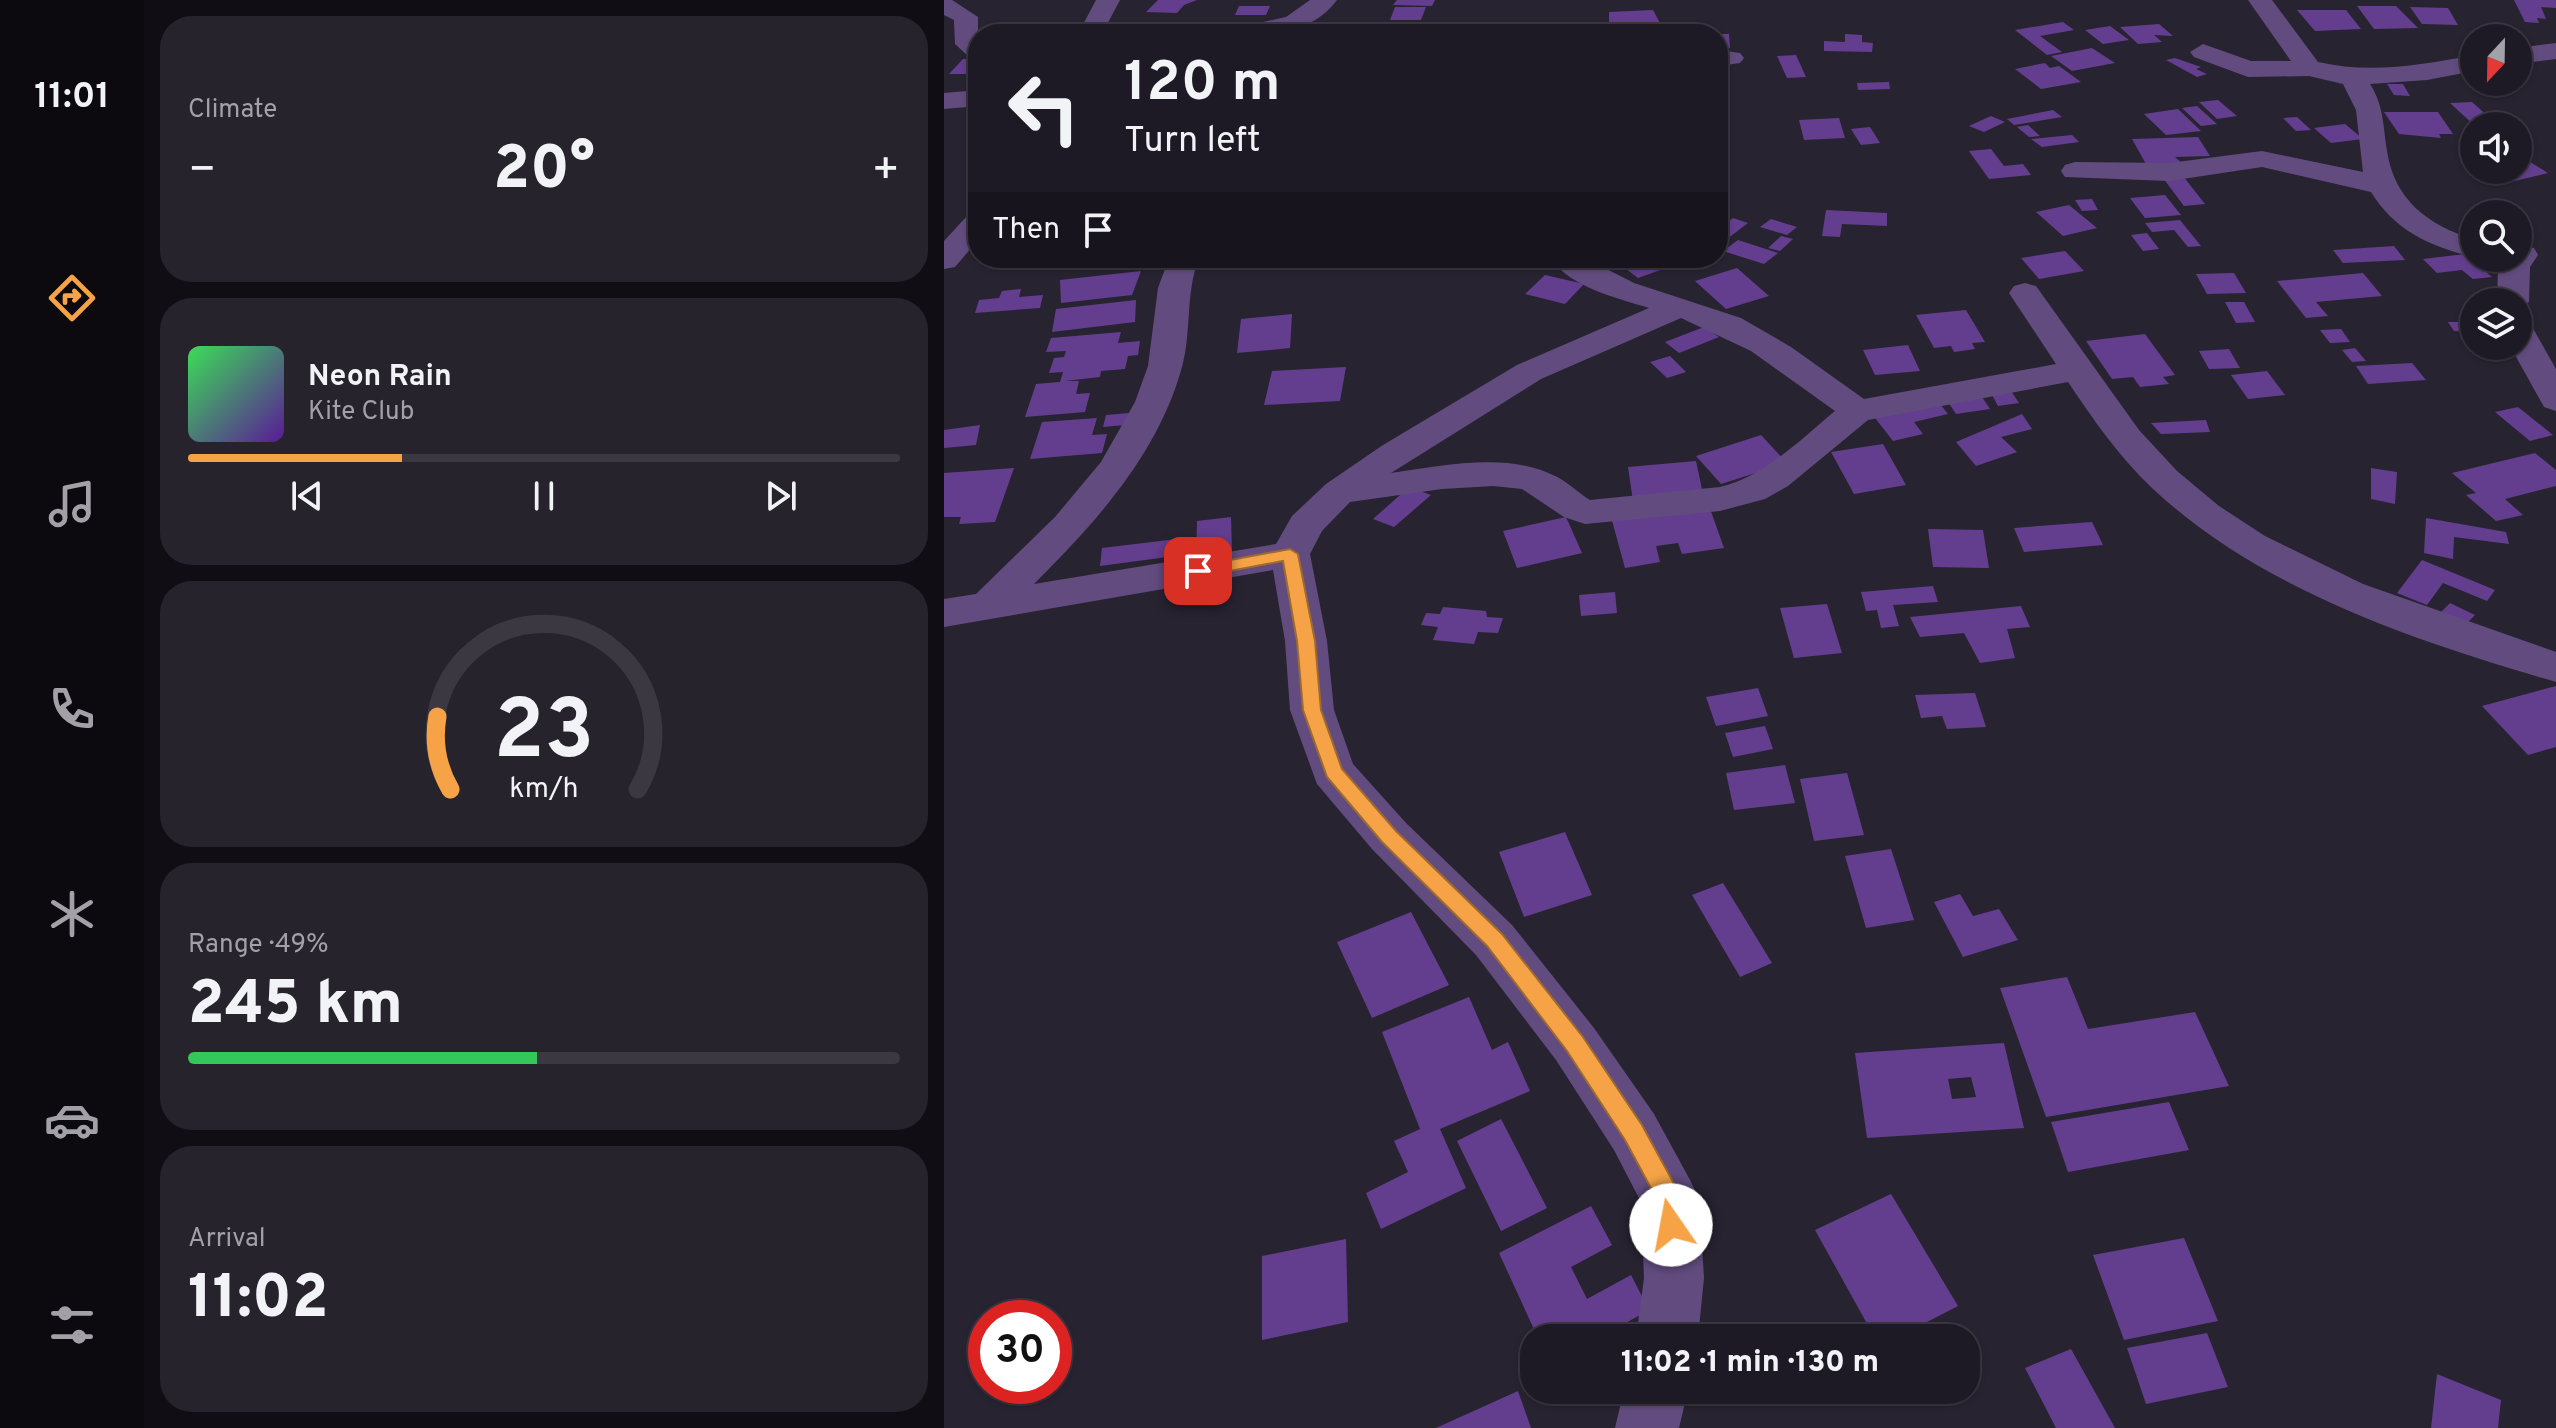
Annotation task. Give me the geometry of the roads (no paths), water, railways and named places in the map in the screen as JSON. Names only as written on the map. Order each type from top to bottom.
[{"type":"street","points":[[1095,24],[1108,0]]},
{"type":"street","points":[[1290,24],[1325,0]]},
{"type":"street","points":[[2260,0],[2309,68]]},
{"type":"street","points":[[944,5],[961,11],[966,17],[968,45]]},
{"type":"street","points":[[2532,54],[2556,51]]},
{"type":"street","points":[[2203,52],[2248,69],[2309,68],[2352,78],[2416,74],[2460,66]]},
{"type":"street","points":[[2352,78],[2372,110],[2372,147],[2382,186],[2418,229],[2460,243]]},
{"type":"street","points":[[944,101],[968,99]]},
{"type":"street","points":[[2075,171],[2169,172],[2262,159],[2302,165],[2382,186]]},
{"type":"street","points":[[944,260],[968,233]]},
{"type":"street","points":[[2532,256],[2556,257]]},
{"type":"street","points":[[988,606],[1076,520],[1111,477],[1146,423],[1166,363],[1168,303],[1179,268]]},
{"type":"street","points":[[1580,268],[1599,280],[1681,306],[1765,345],[1857,411]]},
{"type":"street","points":[[2025,293],[2161,477],[2205,516],[2258,552],[2385,607],[2549,656]]},
{"type":"street","points":[[1669,1324],[1674,1278],[1670,1199],[1634,1132],[1575,1044],[1494,940],[1389,836],[1333,772],[1312,710],[1306,641],[1290,554],[1306,525],[1339,492],[1529,372],[1681,306]]},
{"type":"street","points":[[2532,356],[2556,400]]},
{"type":"street","points":[[1339,492],[1508,476],[1549,486],[1565,503],[1585,512],[1720,499],[1752,491],[1775,478],[1857,411],[2080,370]]},
{"type":"street","points":[[944,613],[1290,554]]},
{"type":"street","points":[[1647,1428],[1653,1404]]}]
